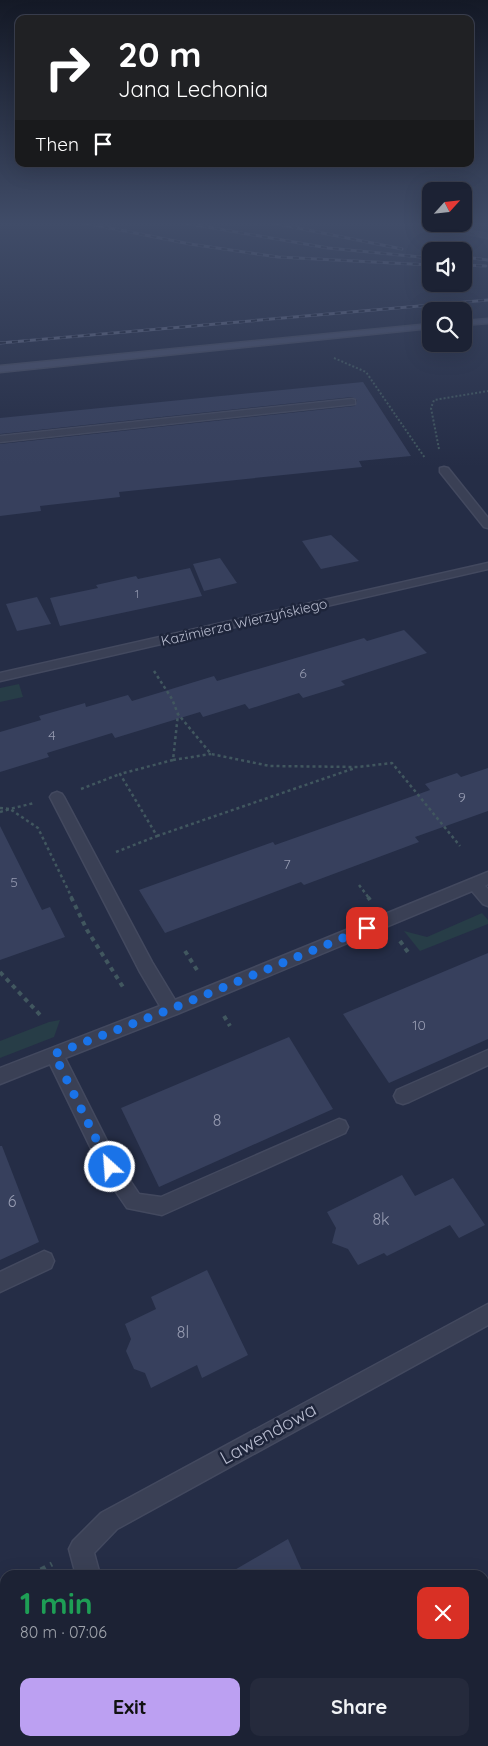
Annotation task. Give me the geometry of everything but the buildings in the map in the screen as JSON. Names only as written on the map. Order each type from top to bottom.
[{"type":"main road","points":[[472,322],[488,321]]},
{"type":"main road","points":[[0,368],[422,327]]},
{"type":"street","points":[[0,439],[352,402]]},
{"type":"street","points":[[444,470],[488,524]]},
{"type":"street","name":"Kazimierza Wierzyńskiego","points":[[0,677],[488,566]]},
{"type":"street","points":[[57,797],[146,967],[171,1009]]},
{"type":"street","points":[[0,1076],[171,1009],[481,881],[488,900]]},
{"type":"street","points":[[54,1054],[110,1167],[134,1202],[162,1206],[339,1127]]},
{"type":"street","points":[[403,1096],[488,1058]]},
{"type":"street","points":[[0,1282],[44,1262]]},
{"type":"street","name":"Lawendowa","points":[[86,1570],[80,1549],[108,1521],[488,1314]]},
{"type":"path","points":[[329,355],[366,372],[429,464]]},
{"type":"path","points":[[444,470],[431,408],[434,400],[488,391]]},
{"type":"path","points":[[154,671],[172,699],[178,714],[210,754]]},
{"type":"path","points":[[173,760],[178,714]]},
{"type":"path","points":[[157,836],[120,774],[173,760],[210,754],[270,766],[358,767],[392,763],[460,846]]},
{"type":"path","points":[[95,871],[116,852],[157,836],[358,767]]},
{"type":"path","points":[[0,812],[10,809],[38,828],[86,930],[123,987]]},
{"type":"path","points":[[0,972],[42,1017]]},
{"type":"shaded area","points":[[19,684],[23,697],[0,702],[0,688]]},
{"type":"shaded area","points":[[482,913],[488,920],[488,924],[420,951],[404,931],[427,937]]},
{"type":"shaded area","points":[[60,1020],[54,1037],[0,1058],[0,1041],[49,1022]]},
{"type":"railway","points":[[0,343],[449,303]]},
{"type":"route","points":[[110,1167],[54,1054],[171,1009],[367,928]]}]
